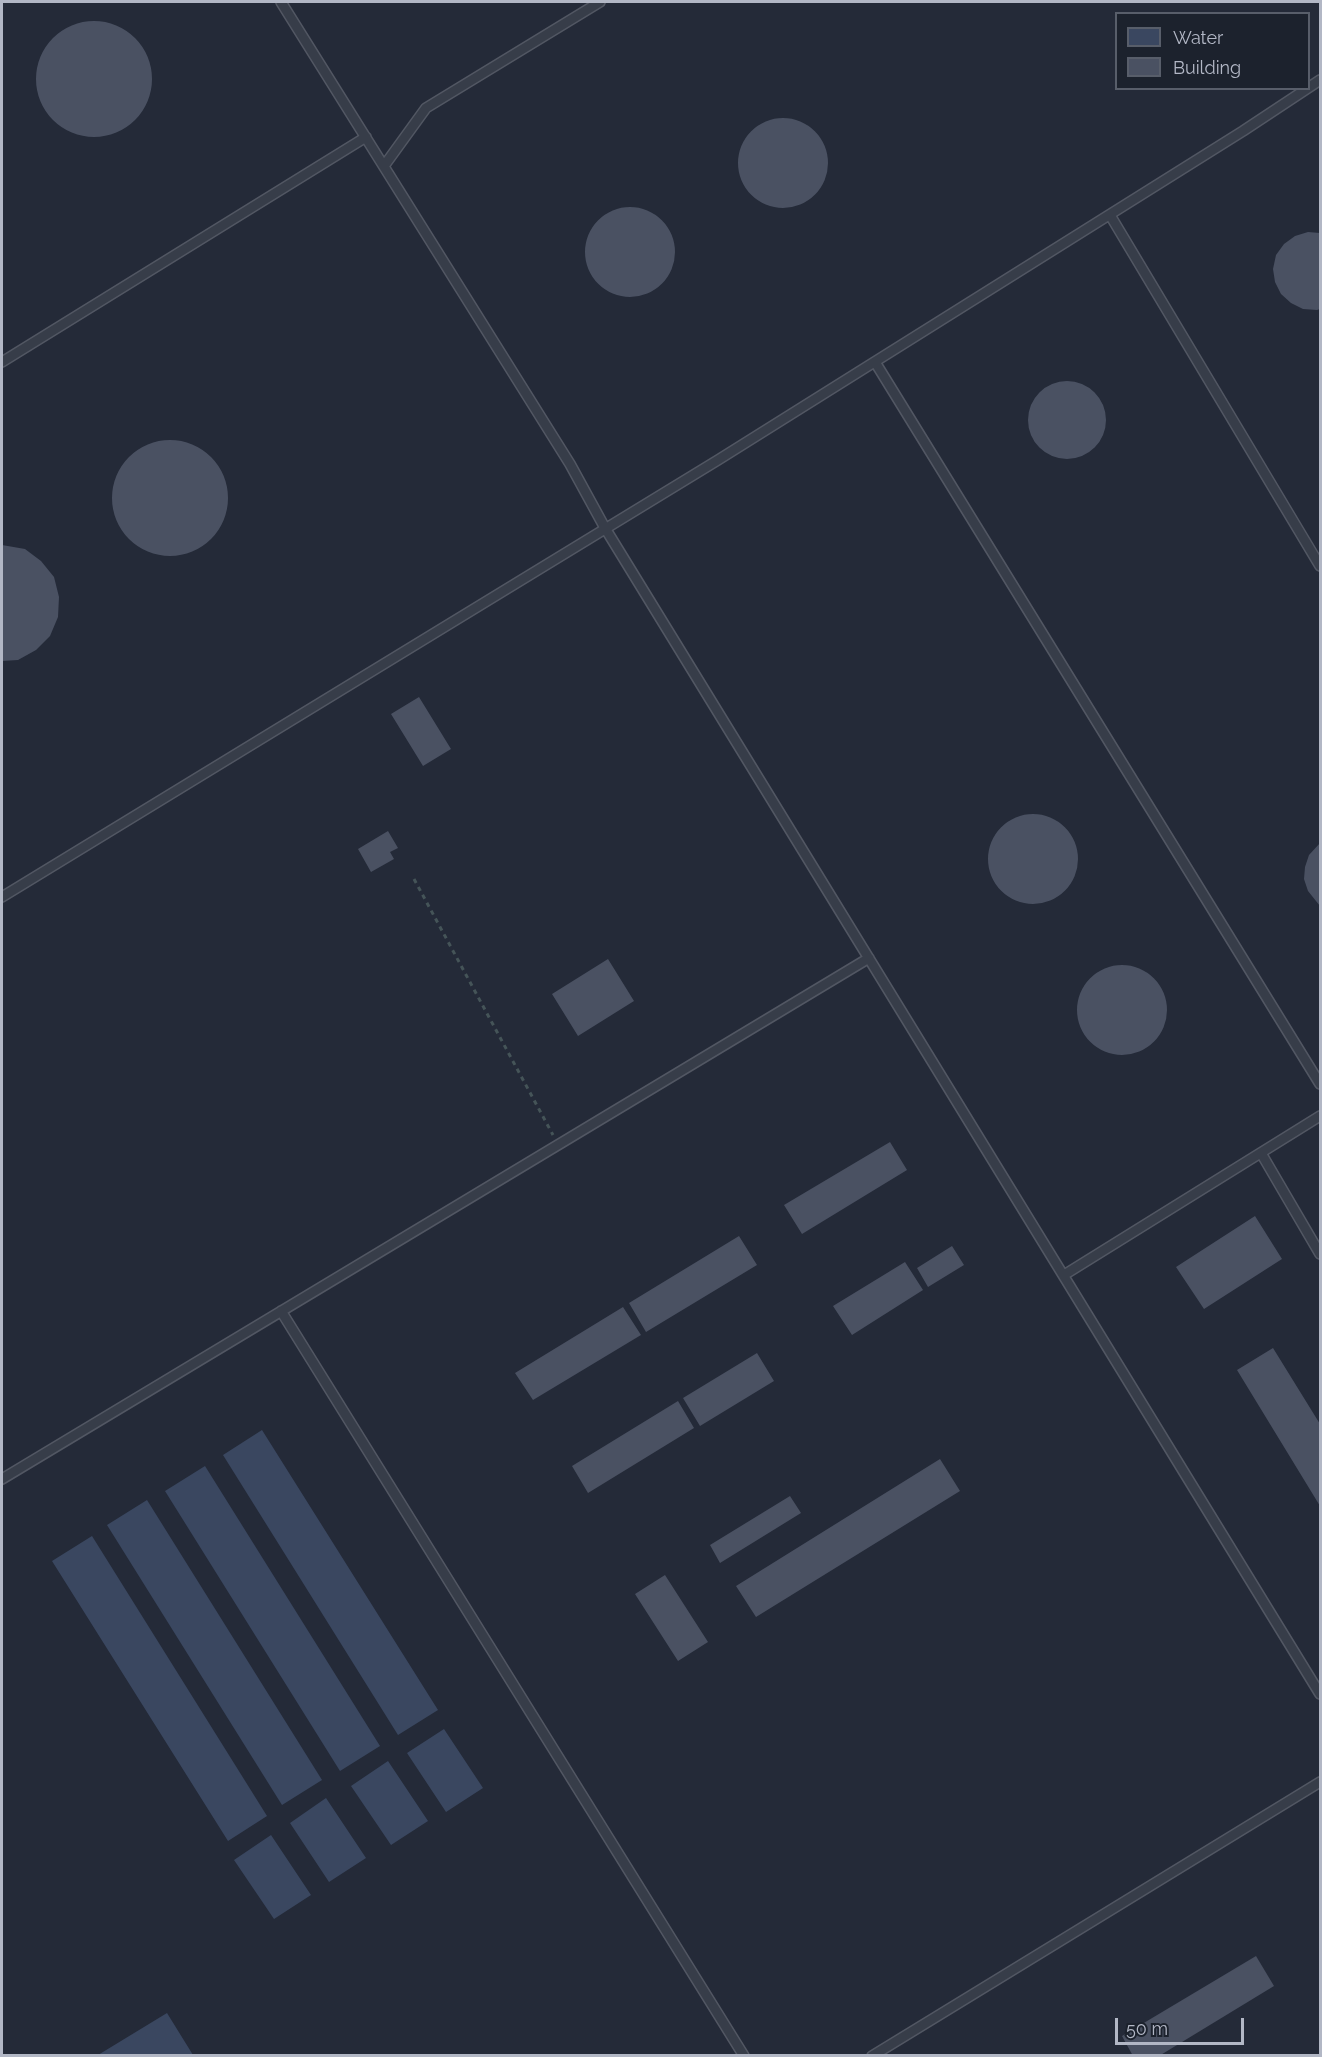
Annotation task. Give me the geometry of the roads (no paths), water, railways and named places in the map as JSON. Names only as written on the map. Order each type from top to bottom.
[{"type":"lane","points":[[281,2],[570,464],[605,528],[1320,1694]]},
{"type":"lane","points":[[384,166],[426,108],[600,2]]},
{"type":"lane","points":[[2,897],[874,362],[1305,90]]},
{"type":"lane","points":[[2,362],[366,137]]},
{"type":"lane","points":[[1110,215],[1320,566]]},
{"type":"lane","points":[[874,362],[1320,1084]]},
{"type":"lane","points":[[2,1479],[869,958]]},
{"type":"lane","points":[[1064,1275],[1320,1116]]},
{"type":"lane","points":[[1261,1153],[1320,1254]]},
{"type":"lane","points":[[281,1311],[744,2055]]},
{"type":"lane","points":[[872,2055],[1320,1782]]},
{"type":"water","points":[[262,1430],[438,1710],[398,1735],[223,1455]]},
{"type":"water","points":[[205,1466],[380,1746],[340,1771],[165,1491]]},
{"type":"water","points":[[147,1500],[322,1780],[282,1805],[107,1525]]},
{"type":"water","points":[[92,1536],[267,1816],[228,1841],[52,1561]]},
{"type":"water","points":[[444,1729],[483,1788],[446,1812],[407,1753]]},
{"type":"water","points":[[388,1761],[428,1821],[391,1845],[351,1786]]},
{"type":"water","points":[[326,1798],[366,1858],[329,1882],[290,1823]]},
{"type":"water","points":[[271,1835],[311,1895],[274,1919],[234,1860]]},
{"type":"water","points":[[167,2013],[193,2055],[98,2055]]}]
